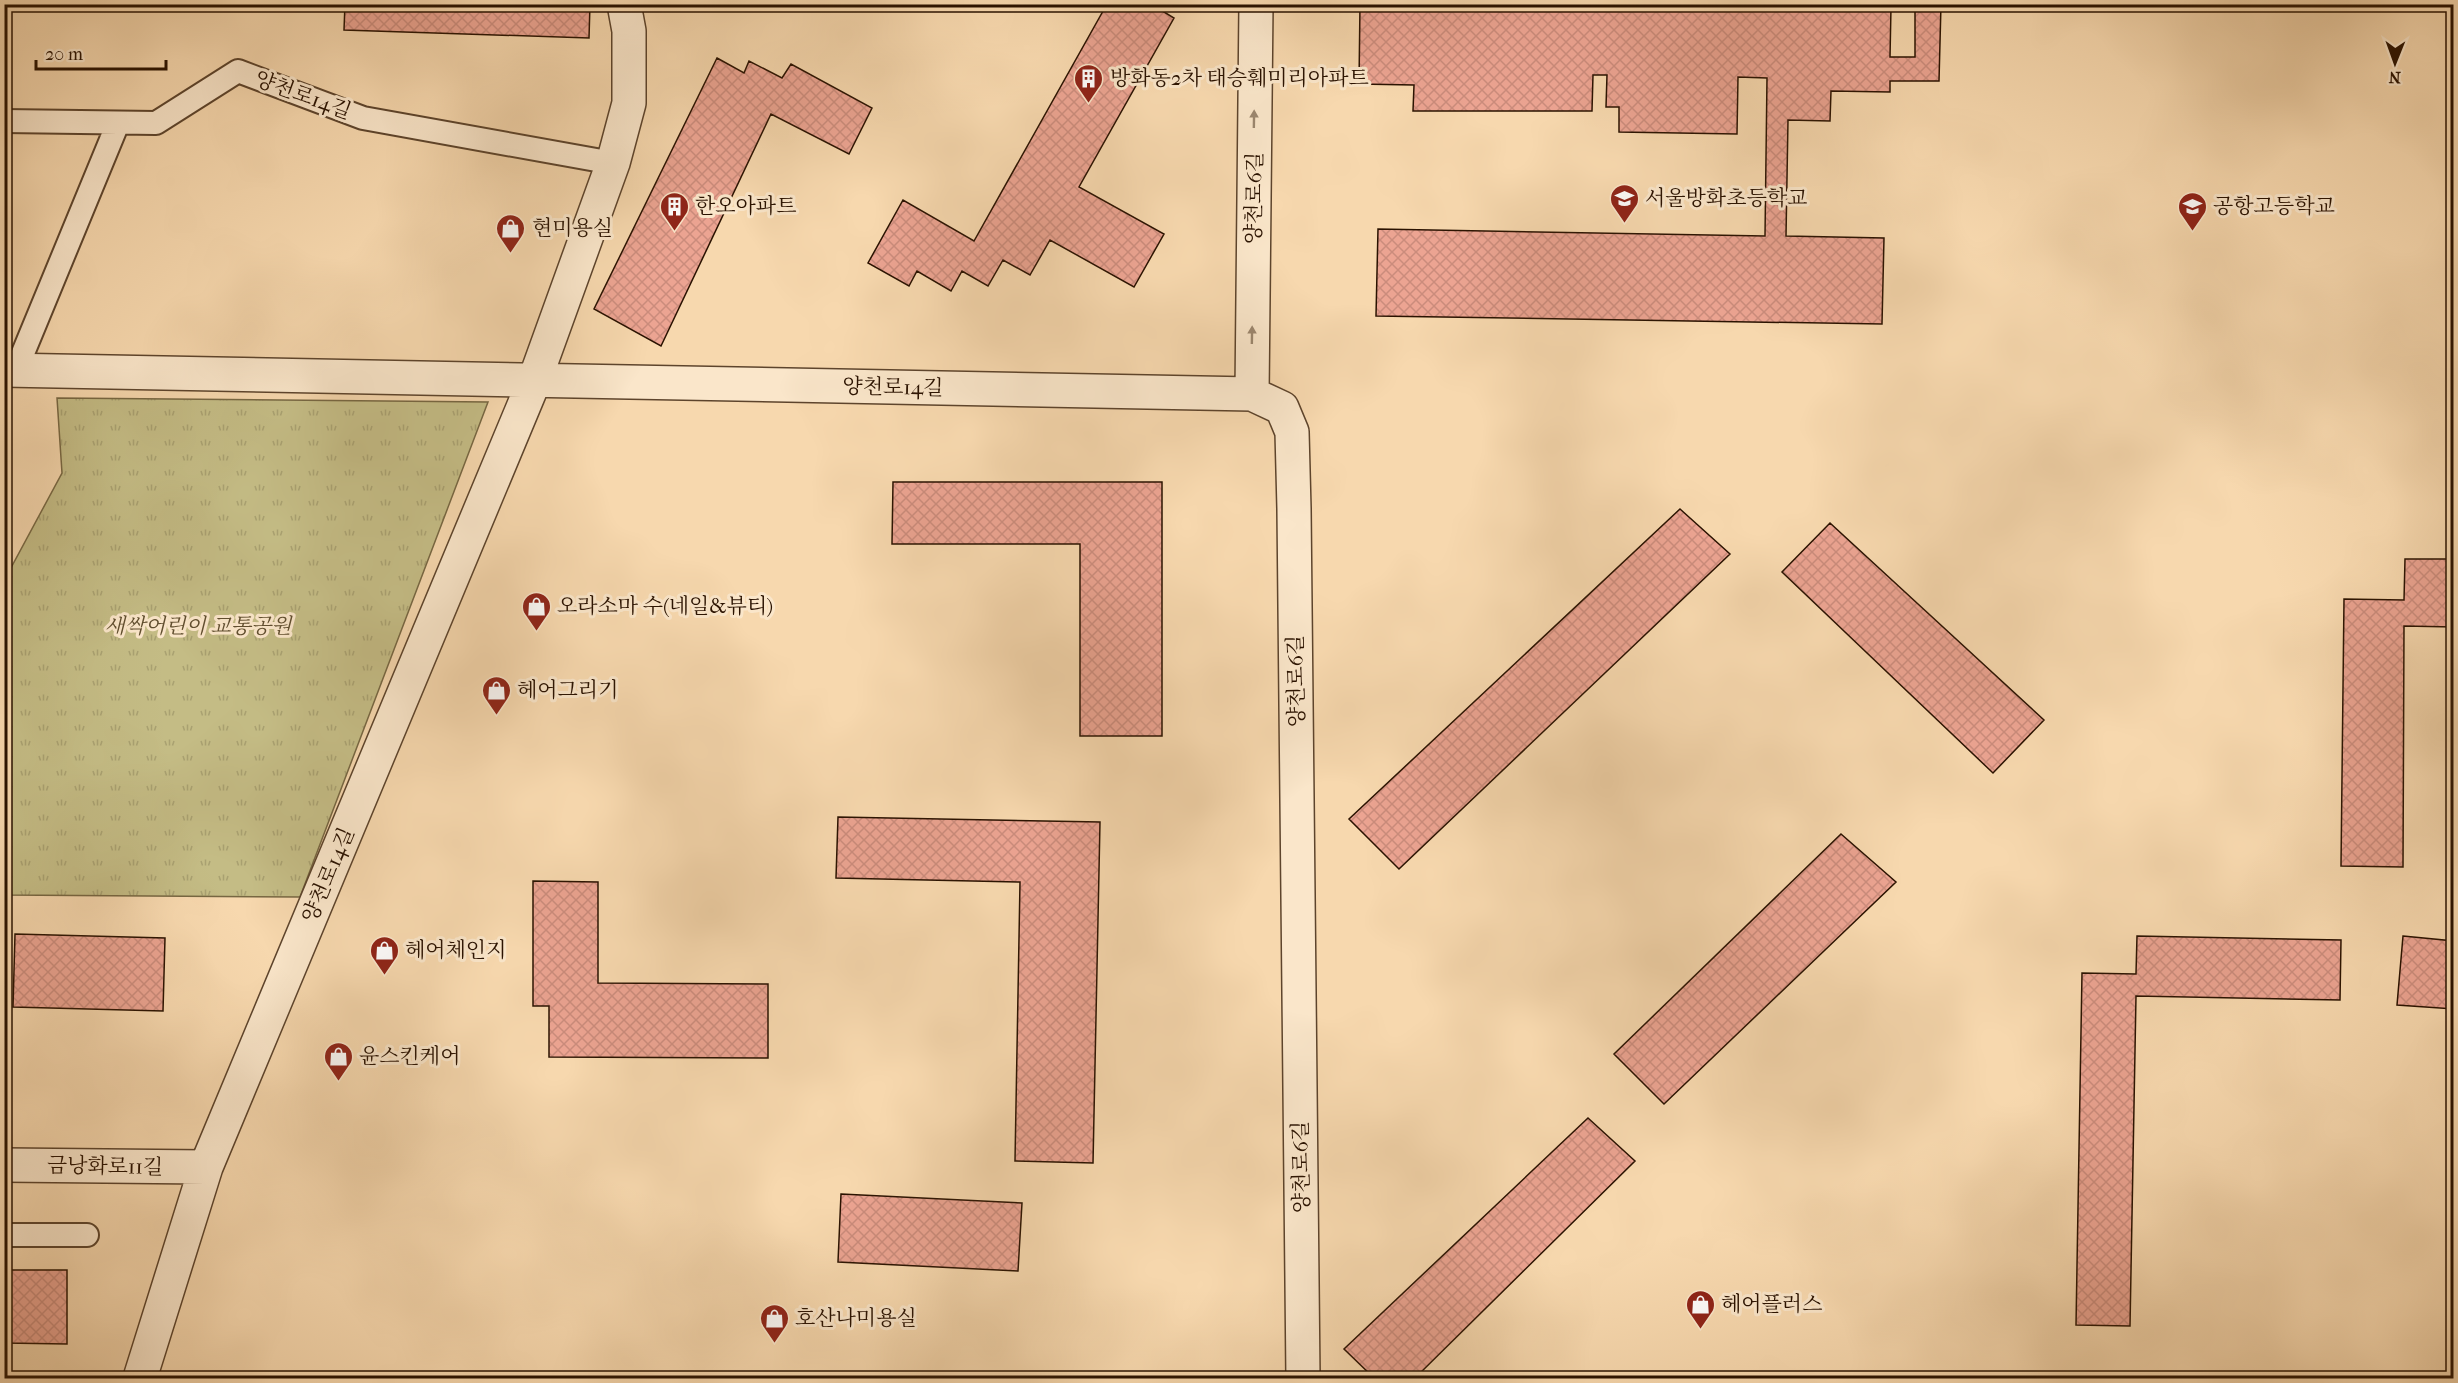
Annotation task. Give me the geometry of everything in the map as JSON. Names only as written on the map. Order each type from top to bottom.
[{"type":"street","name":"양천로14길","points":[[140,1378],[206,1167],[535,379],[613,163],[629,103],[629,31],[624,4]]},
{"type":"street","name":"양천로6길","points":[[1256,4],[1252,394],[1282,408],[1292,432],[1303,1378]]},
{"type":"street","name":"양천로14길","points":[[10,370],[1252,394]]},
{"type":"street","name":"금낭화로11길","points":[[4,1165],[206,1167]]},
{"type":"lane","name":"양천로14길","points":[[4,121],[156,123],[238,71],[363,118],[613,163]]},
{"type":"lane","points":[[10,370],[118,123]]},
{"type":"lane","points":[[4,1235],[87,1235]]},
{"type":"green space","name":"새싹어린이 교통공원","points":[[57,398],[488,402],[300,897],[5,895],[5,579],[62,473]]},
{"type":"building","points":[[345,4],[590,4],[589,38],[344,30]]},
{"type":"building","name":"방화동2차 태승훼미리아파트","points":[[1107,4],[1151,4],[1174,18],[1079,187],[1164,234],[1134,287],[1050,240],[1030,275],[1003,260],[988,286],[962,271],[951,291],[917,271],[909,286],[868,263],[903,200],[974,241]]},
{"type":"building","points":[[1360,4],[1808,4],[1891,7],[1890,57],[1915,57],[1915,4],[1941,4],[1939,81],[1890,81],[1890,92],[1831,91],[1830,121],[1788,120],[1786,236],[1884,238],[1882,324],[1376,316],[1378,229],[1765,236],[1767,78],[1738,77],[1737,134],[1619,132],[1619,107],[1606,107],[1607,75],[1593,75],[1592,111],[1413,111],[1414,85],[1359,84]]},
{"type":"building","name":"한오아파트","points":[[717,58],[744,73],[749,61],[782,78],[791,64],[872,108],[849,154],[771,114],[661,346],[594,309]]},
{"type":"building","points":[[893,482],[1162,482],[1162,736],[1080,736],[1080,544],[892,544]]},
{"type":"building","points":[[1680,509],[1730,554],[1399,869],[1349,819]]},
{"type":"building","points":[[1830,523],[2044,720],[1993,773],[1782,572]]},
{"type":"building","points":[[2405,559],[2454,559],[2454,627],[2404,626],[2403,867],[2341,866],[2344,599],[2404,600]]},
{"type":"building","points":[[838,817],[1100,822],[1093,1163],[1015,1161],[1020,882],[836,878]]},
{"type":"building","points":[[1841,834],[1896,882],[1664,1104],[1614,1054]]},
{"type":"building","points":[[533,881],[598,882],[598,983],[768,984],[768,1058],[549,1057],[549,1006],[533,1006]]},
{"type":"building","points":[[15,934],[165,938],[163,1011],[13,1007]]},
{"type":"building","points":[[2137,936],[2341,940],[2340,1000],[2136,996],[2130,1326],[2076,1325],[2082,973],[2136,974]]},
{"type":"building","points":[[2403,936],[2454,941],[2454,1009],[2397,1005]]},
{"type":"building","points":[[1588,1118],[1635,1161],[1415,1378],[1374,1378],[1344,1349]]},
{"type":"building","points":[[841,1194],[1022,1203],[1018,1271],[838,1262]]},
{"type":"building","points":[[4,1270],[67,1270],[67,1344],[4,1343]]},
{"type":"building","points":[[2128,1376],[2178,1378],[2128,1378]]},
{"type":"place","name":"방화동2차 태승훼미리아파트","points":[[1089,104]]},
{"type":"place","name":"서울방화초등학교","points":[[1624,224]]},
{"type":"place","name":"한오아파트","points":[[674,232]]},
{"type":"place","name":"공항고등학교","points":[[2192,232]]},
{"type":"place","name":"현미용실","points":[[511,254]]},
{"type":"place","name":"오라소마 수(네일&뷰티)","points":[[536,632]]},
{"type":"place","name":"헤어그리기","points":[[496,716]]},
{"type":"place","name":"헤어체인지","points":[[384,976]]},
{"type":"place","name":"윤스킨케어","points":[[338,1082]]},
{"type":"place","name":"헤어플러스","points":[[1700,1330]]},
{"type":"place","name":"호산나미용실","points":[[774,1344]]}]
